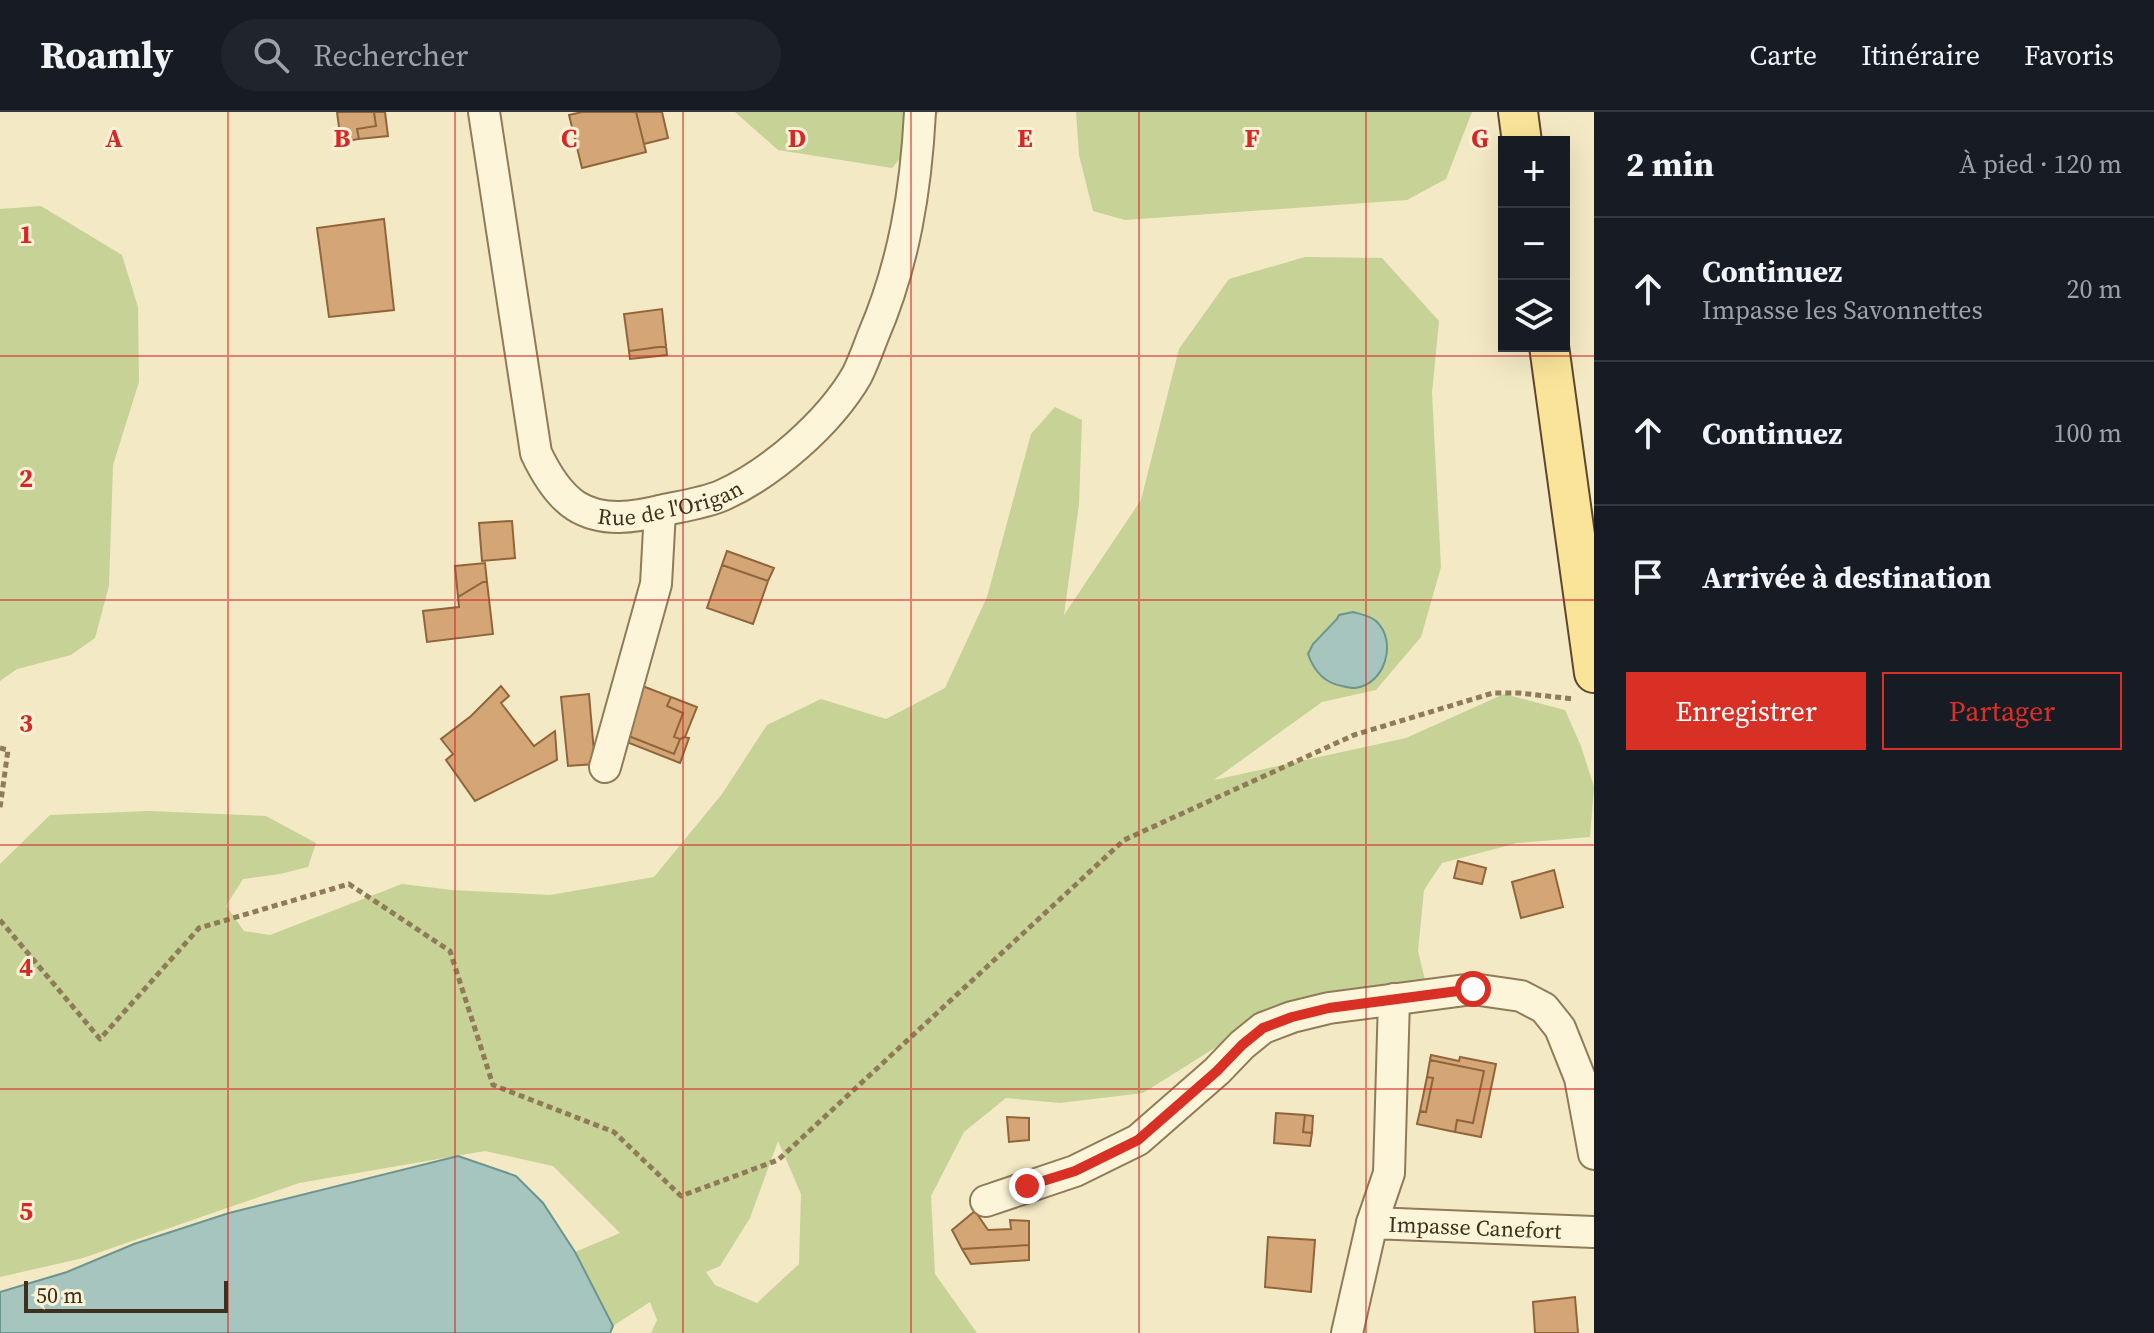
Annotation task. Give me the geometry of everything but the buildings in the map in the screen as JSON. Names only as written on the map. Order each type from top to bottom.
[{"type":"main road","points":[[1518,112],[1521,136]]},
{"type":"main road","points":[[1550,352],[1586,686]]},
{"type":"street","name":"Rue de l'Origan","points":[[484,112],[536,453],[544,469],[574,505],[595,515],[635,517],[721,496],[744,483],[793,449],[827,417],[857,375],[882,316],[903,252],[913,199],[920,112]]},
{"type":"street","points":[[605,767],[656,584],[660,511]]},
{"type":"street","points":[[986,1201],[1075,1171],[1138,1140],[1263,1028],[1329,1008],[1473,989],[1521,996],[1544,1008],[1560,1028],[1580,1078],[1594,1154]]},
{"type":"street","points":[[1372,1223],[1389,1173],[1394,999]]},
{"type":"street","name":"Impasse Canefort","points":[[1347,1333],[1372,1223],[1594,1232]]},
{"type":"path","points":[[0,920],[100,1039],[199,928],[349,884],[450,951],[493,1085],[614,1132],[681,1196],[778,1160],[1124,840],[1354,735],[1493,693],[1586,686]]},
{"type":"path","points":[[0,748],[8,750],[0,808]]},
{"type":"green space","points":[[735,112],[939,112],[892,168],[778,150]]},
{"type":"green space","points":[[1076,112],[1472,112],[1446,179],[1407,200],[1125,220],[1093,211],[1079,155]]},
{"type":"green space","points":[[41,206],[122,255],[138,307],[139,382],[113,465],[109,586],[95,638],[71,655],[17,669],[0,681],[0,209]]},
{"type":"green space","points":[[1305,257],[1382,258],[1439,321],[1432,393],[1441,567],[1421,637],[1376,690],[1322,702],[1214,780],[1406,738],[1504,694],[1565,710],[1594,787],[1590,837],[1517,843],[1442,863],[1424,890],[1418,951],[1426,984],[1237,1034],[1143,1093],[1060,1103],[1006,1098],[964,1132],[931,1196],[935,1274],[977,1333],[651,1333],[657,1320],[650,1302],[613,1326],[575,1252],[620,1233],[553,1166],[485,1151],[299,1183],[83,1258],[0,1277],[0,864],[50,815],[149,811],[266,816],[316,843],[308,867],[243,879],[226,906],[244,931],[270,935],[402,884],[550,895],[654,877],[722,794],[767,725],[821,699],[886,719],[945,688],[987,597],[1031,434],[1055,407],[1082,420],[1079,504],[1064,615],[1141,500],[1179,349],[1229,279]],"holes":[[[1353,613],[1375,619],[1382,666],[1377,675],[1313,644],[1337,619]],[[778,1141],[801,1194],[799,1264],[757,1303],[715,1285],[706,1272],[720,1266],[750,1218]]]},
{"type":"water","points":[[1353,612],[1376,621],[1383,629],[1387,650],[1381,671],[1365,685],[1355,688],[1325,679],[1313,666],[1308,654],[1339,615]]},
{"type":"water","points":[[458,1156],[516,1176],[543,1203],[575,1252],[613,1326],[610,1333],[0,1333],[0,1292],[67,1272],[134,1244],[229,1213]]},
{"type":"route","points":[[1027,1186],[1075,1171],[1138,1140],[1263,1028],[1329,1008],[1473,989]]}]
